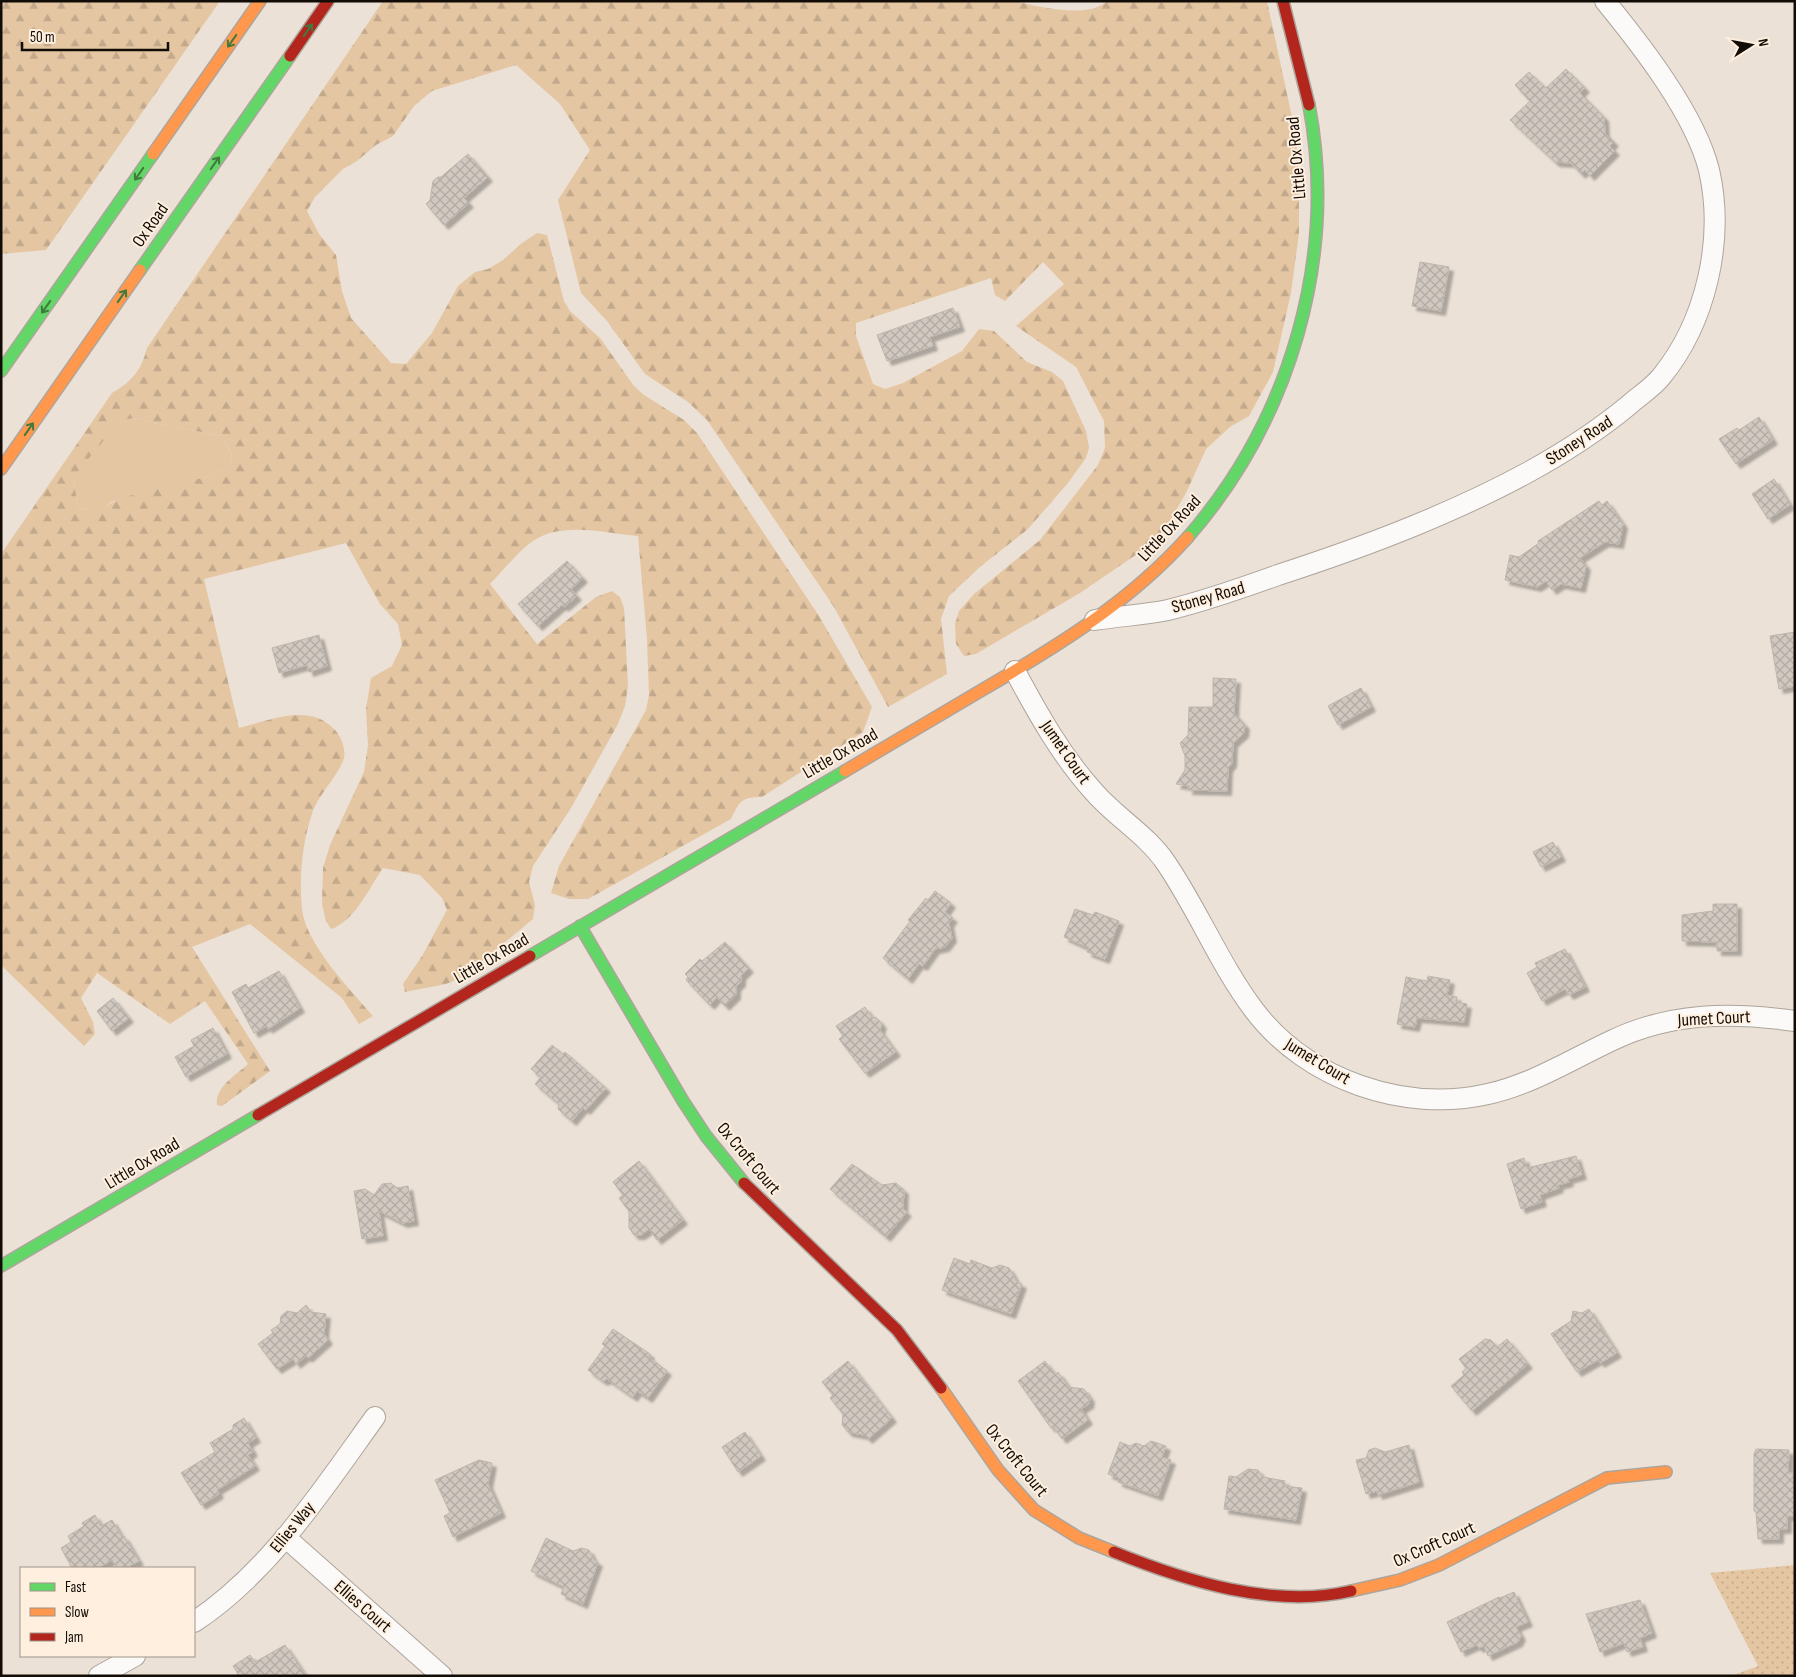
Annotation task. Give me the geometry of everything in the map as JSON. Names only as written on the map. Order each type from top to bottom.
[{"type":"main road","points":[[1,371],[260,1]]},
{"type":"main road","name":"Ox Road","points":[[1,469],[328,1]]},
{"type":"main road","name":"Little Ox Road","points":[[1,1266],[1015,671],[1093,620],[1144,581],[1218,501],[1242,468],[1283,384],[1297,341],[1310,281],[1318,217],[1317,183],[1312,120],[1305,79],[1283,1]]},
{"type":"main road","name":"Ox Croft Court","points":[[580,926],[683,1101],[706,1136],[747,1187],[866,1298],[897,1330],[923,1362],[998,1470],[1034,1510],[1079,1538],[1134,1560],[1238,1592],[1296,1597],[1347,1592],[1400,1580],[1439,1565],[1607,1478],[1666,1472]]},
{"type":"street","name":"Stoney Road","points":[[1093,620],[1166,610],[1227,593],[1368,544],[1471,502],[1520,477],[1602,427],[1659,380],[1684,346],[1702,301],[1714,236],[1714,203],[1708,169],[1700,146],[1683,111],[1650,59],[1605,1]]},
{"type":"street","name":"Jumet Court","points":[[1015,671],[1074,770],[1097,796],[1135,829],[1165,862],[1255,1011],[1293,1050],[1336,1076],[1362,1087],[1409,1098],[1433,1100],[1488,1094],[1534,1080],[1615,1039],[1673,1019],[1703,1015],[1751,1015],[1795,1021]]},
{"type":"street","name":"Ellies Way","points":[[195,1621],[248,1580],[375,1417]]},
{"type":"street","name":"Ellies Court","points":[[284,1536],[442,1676]]},
{"type":"street","points":[[99,1676],[133,1657]]},
{"type":"green space","points":[[1,1],[220,1],[46,250],[1,254]]},
{"type":"green space","points":[[383,1],[1015,1],[1049,8],[1076,10],[1099,6],[1107,1],[1267,1],[1295,131],[1299,177],[1299,233],[1291,293],[1273,372],[1249,416],[1230,427],[1206,449],[1187,491],[1166,528],[1140,552],[1080,593],[976,654],[964,656],[956,644],[955,624],[959,611],[974,594],[1040,540],[1098,465],[1105,448],[1104,421],[1076,367],[1016,326],[1064,284],[1043,262],[1005,301],[995,295],[991,278],[856,323],[856,336],[873,384],[885,389],[903,383],[962,351],[979,329],[994,331],[1027,362],[1052,372],[1063,381],[1086,431],[1089,448],[1086,458],[1068,483],[1027,530],[981,566],[949,596],[941,619],[947,674],[888,707],[834,607],[707,420],[688,402],[645,374],[607,321],[581,293],[558,200],[590,150],[560,104],[516,65],[432,91],[414,106],[393,136],[376,145],[357,161],[343,169],[315,197],[307,211],[319,234],[336,255],[342,291],[351,318],[391,363],[406,364],[432,333],[458,286],[475,272],[488,269],[503,260],[537,233],[547,235],[564,301],[570,311],[600,338],[634,386],[644,395],[684,420],[697,433],[819,616],[872,707],[863,732],[762,797],[745,799],[739,804],[731,819],[588,899],[569,899],[551,893],[559,866],[646,710],[649,695],[647,639],[638,536],[568,530],[542,536],[530,543],[490,584],[537,644],[596,597],[612,591],[620,597],[624,608],[628,686],[625,706],[618,724],[571,808],[533,866],[529,882],[535,905],[533,919],[463,977],[446,984],[405,992],[403,984],[422,956],[447,910],[442,898],[420,875],[383,868],[367,894],[340,925],[331,929],[326,921],[322,904],[323,868],[330,845],[364,772],[368,745],[366,709],[371,678],[392,666],[402,645],[398,624],[380,604],[346,543],[204,579],[239,728],[276,718],[302,715],[314,717],[325,722],[335,730],[341,739],[344,758],[338,771],[318,800],[306,837],[302,861],[302,909],[305,923],[320,952],[341,980],[373,1016],[359,1024],[342,998],[250,924],[192,947],[270,1071],[222,1106],[217,1105],[219,1093],[227,1082],[248,1064],[205,1001],[170,1024],[97,973],[81,998],[93,1022],[95,1034],[84,1046],[1,965],[1,554],[112,393],[131,379],[139,369],[147,348]],"holes":[[[138,418],[153,423],[222,436],[231,452],[232,459],[227,468],[210,476],[125,497],[99,509],[87,510],[78,508],[74,482],[79,470],[116,426],[128,419]]]},
{"type":"green space","points":[[138,418],[153,423],[222,436],[231,452],[232,459],[227,468],[210,476],[111,502],[100,510],[78,508],[74,482],[78,470],[116,426],[128,419]]},
{"type":"green space","points":[[1795,1565],[1795,1676],[1731,1676],[1758,1666],[1710,1573]]},
{"type":"building","points":[[1566,69],[1585,88],[1580,93],[1604,117],[1605,133],[1614,142],[1610,146],[1615,151],[1590,176],[1585,170],[1581,174],[1571,163],[1555,162],[1510,120],[1530,101],[1515,85],[1529,72],[1546,88]]},
{"type":"building","points":[[468,154],[488,177],[464,198],[469,203],[444,225],[426,204],[430,200],[433,181],[441,177]]},
{"type":"building","points":[[1420,262],[1449,267],[1441,311],[1412,306]]},
{"type":"building","points":[[953,308],[960,327],[930,337],[933,346],[887,361],[877,335]]},
{"type":"building","points":[[1759,417],[1773,440],[1736,464],[1719,439],[1737,428],[1739,430]]},
{"type":"building","points":[[1774,479],[1790,505],[1768,519],[1752,494]]},
{"type":"building","points":[[1599,501],[1602,505],[1607,501],[1623,524],[1619,544],[1605,542],[1580,558],[1586,566],[1581,588],[1561,584],[1552,590],[1546,581],[1537,587],[1505,580],[1510,555],[1519,557],[1539,543],[1538,541]]},
{"type":"building","points":[[567,561],[583,578],[571,589],[577,596],[564,607],[562,605],[538,626],[518,604]]},
{"type":"building","points":[[1795,632],[1795,686],[1779,689],[1770,636]]},
{"type":"building","points":[[319,635],[327,666],[309,672],[307,665],[279,673],[272,648]]},
{"type":"building","points":[[1213,678],[1236,679],[1234,713],[1245,725],[1244,733],[1233,743],[1232,763],[1228,768],[1227,791],[1188,790],[1189,786],[1176,784],[1185,770],[1185,756],[1180,743],[1188,735],[1189,707],[1213,707]]},
{"type":"building","points":[[1361,688],[1371,707],[1338,725],[1328,706]]},
{"type":"building","points":[[1553,842],[1561,857],[1541,867],[1533,852]]},
{"type":"building","points":[[935,891],[951,903],[945,912],[953,918],[949,923],[952,938],[945,947],[935,949],[923,966],[919,964],[908,979],[883,958],[910,921],[908,920],[926,898],[928,900]]},
{"type":"building","points":[[1713,904],[1737,904],[1737,951],[1717,951],[1717,942],[1682,941],[1682,915],[1713,911]]},
{"type":"building","points":[[1075,909],[1093,915],[1095,912],[1119,921],[1105,959],[1087,952],[1089,948],[1064,937]]},
{"type":"building","points":[[725,942],[749,968],[741,976],[741,982],[736,987],[736,995],[725,1006],[717,997],[710,1005],[686,980],[688,977],[685,974],[700,959],[702,961]]},
{"type":"building","points":[[1565,949],[1585,987],[1569,995],[1565,989],[1542,1001],[1527,973],[1537,967],[1535,963]]},
{"type":"building","points":[[279,971],[300,1008],[268,1029],[267,1026],[254,1033],[232,992],[246,984],[248,988]]},
{"type":"building","points":[[1428,976],[1450,980],[1447,995],[1457,997],[1456,1002],[1467,1004],[1464,1022],[1417,1018],[1415,1027],[1397,1024],[1406,977],[1427,981]]},
{"type":"building","points":[[113,998],[129,1018],[112,1031],[97,1011]]},
{"type":"building","points":[[865,1007],[872,1017],[877,1018],[882,1024],[880,1030],[896,1052],[865,1073],[839,1039],[843,1036],[836,1026]]},
{"type":"building","points":[[213,1028],[227,1054],[186,1077],[175,1057],[194,1046],[191,1040]]},
{"type":"building","points":[[552,1045],[563,1054],[565,1052],[606,1088],[586,1110],[583,1108],[572,1121],[558,1109],[559,1104],[535,1084],[541,1077],[531,1069]]},
{"type":"building","points":[[1576,1156],[1582,1175],[1568,1179],[1569,1182],[1558,1185],[1559,1188],[1540,1195],[1542,1202],[1521,1209],[1507,1164],[1524,1158],[1527,1168]]},
{"type":"building","points":[[639,1161],[683,1220],[657,1240],[649,1229],[641,1235],[634,1235],[629,1228],[629,1211],[619,1198],[623,1195],[613,1182]]},
{"type":"building","points":[[852,1164],[882,1185],[896,1183],[904,1190],[903,1209],[907,1212],[886,1237],[830,1189]]},
{"type":"building","points":[[391,1183],[397,1188],[408,1186],[414,1221],[403,1223],[379,1211],[383,1236],[362,1239],[354,1191],[365,1189],[374,1195],[382,1184]]},
{"type":"building","points":[[954,1258],[970,1264],[971,1260],[992,1268],[1000,1265],[1009,1268],[1017,1282],[1022,1284],[1011,1314],[942,1290]]},
{"type":"building","points":[[306,1305],[311,1312],[326,1314],[324,1334],[328,1340],[308,1358],[306,1356],[296,1364],[293,1359],[277,1369],[258,1344],[273,1333],[271,1330],[280,1324],[281,1316],[287,1311],[297,1313]]},
{"type":"building","points":[[1589,1309],[1617,1353],[1600,1363],[1598,1360],[1577,1372],[1551,1334],[1571,1321],[1573,1311],[1582,1313]]},
{"type":"building","points":[[613,1329],[650,1354],[649,1357],[667,1371],[648,1398],[637,1391],[633,1397],[607,1379],[603,1381],[588,1370],[605,1346],[602,1344]]},
{"type":"building","points":[[1485,1339],[1491,1340],[1497,1347],[1507,1339],[1528,1364],[1472,1411],[1451,1386],[1464,1375],[1462,1372],[1466,1368],[1459,1359]]},
{"type":"building","points":[[848,1361],[892,1418],[868,1439],[864,1435],[848,1432],[842,1425],[843,1414],[830,1398],[833,1395],[822,1382]]},
{"type":"building","points":[[1045,1361],[1055,1375],[1058,1372],[1069,1387],[1084,1389],[1090,1398],[1089,1404],[1081,1409],[1088,1420],[1062,1439],[1053,1426],[1051,1428],[1018,1381]]},
{"type":"building","points":[[244,1418],[256,1438],[248,1443],[253,1452],[248,1455],[255,1466],[217,1490],[219,1494],[201,1505],[181,1473],[215,1452],[210,1443],[233,1429],[233,1425]]},
{"type":"building","points":[[745,1432],[761,1456],[738,1472],[722,1447]]},
{"type":"building","points":[[1151,1441],[1166,1446],[1162,1457],[1171,1460],[1158,1496],[1118,1482],[1119,1478],[1108,1474],[1120,1442],[1130,1446],[1136,1443],[1144,1446]]},
{"type":"building","points":[[1409,1445],[1419,1482],[1378,1495],[1377,1491],[1366,1494],[1356,1460],[1366,1458],[1369,1450],[1375,1448],[1385,1452]]},
{"type":"building","points":[[1756,1449],[1789,1450],[1788,1473],[1793,1473],[1795,1516],[1787,1516],[1787,1529],[1779,1529],[1779,1539],[1758,1539],[1756,1512],[1754,1511],[1754,1454]]},
{"type":"building","points":[[479,1460],[492,1463],[488,1484],[501,1513],[453,1537],[444,1516],[450,1513],[435,1480]]},
{"type":"building","points":[[1248,1469],[1258,1470],[1263,1477],[1285,1481],[1284,1486],[1302,1488],[1296,1520],[1224,1509],[1229,1476],[1236,1477]]},
{"type":"building","points":[[95,1515],[101,1526],[112,1520],[139,1561],[128,1567],[116,1567],[112,1560],[100,1567],[71,1567],[61,1548],[71,1542],[68,1536],[84,1526],[82,1523]]},
{"type":"building","points":[[546,1538],[573,1551],[582,1548],[589,1550],[594,1560],[598,1562],[583,1604],[561,1594],[564,1587],[531,1571]]},
{"type":"building","points":[[1514,1592],[1528,1622],[1516,1627],[1521,1636],[1518,1642],[1488,1656],[1484,1646],[1479,1648],[1476,1645],[1461,1652],[1447,1622],[1499,1597]]},
{"type":"building","points":[[1640,1600],[1652,1633],[1640,1638],[1643,1647],[1627,1652],[1624,1643],[1600,1652],[1586,1614]]},
{"type":"building","points":[[285,1645],[306,1676],[236,1676],[238,1674],[233,1666],[250,1655],[255,1662]]},
{"type":"traffic: fast","points":[[140,270],[290,56]]},
{"type":"traffic: fast","points":[[1188,537],[1224,491],[1254,442],[1279,389],[1298,334],[1310,278],[1317,221],[1316,163],[1309,105]]},
{"type":"traffic: fast","points":[[1,371],[153,154]]},
{"type":"traffic: fast","points":[[530,956],[845,771]]},
{"type":"traffic: fast","points":[[580,926],[683,1101],[706,1136],[744,1183]]},
{"type":"traffic: fast","points":[[1,1266],[258,1115]]},
{"type":"traffic: slow","points":[[153,154],[260,1]]},
{"type":"traffic: slow","points":[[1,469],[140,270]]},
{"type":"traffic: slow","points":[[845,771],[1037,657],[1091,622],[1142,582],[1188,537]]},
{"type":"traffic: slow","points":[[941,1388],[998,1470],[1034,1510],[1079,1538],[1114,1552]]},
{"type":"traffic: slow","points":[[1351,1591],[1400,1580],[1439,1565],[1607,1478],[1666,1472]]},
{"type":"traffic: jam","points":[[290,56],[328,1]]},
{"type":"traffic: jam","points":[[1283,1],[1309,105]]},
{"type":"traffic: jam","points":[[258,1115],[530,956]]},
{"type":"traffic: jam","points":[[744,1183],[897,1330],[941,1388]]},
{"type":"traffic: jam","points":[[1114,1552],[1170,1573],[1230,1589],[1291,1597],[1321,1596],[1351,1591]]}]
